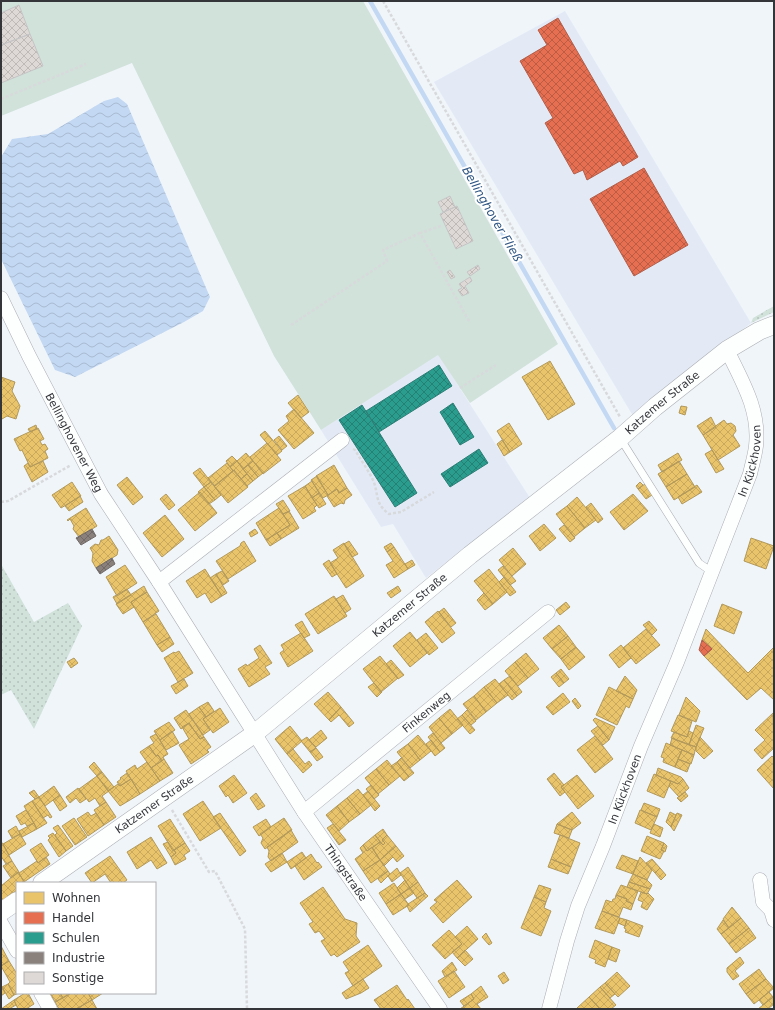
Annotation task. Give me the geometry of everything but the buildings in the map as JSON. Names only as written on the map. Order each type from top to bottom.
[{"type":"street","name":"Bellinghovener Weg","points":[[1,298],[29,356],[101,494],[159,582],[254,734]]},
{"type":"street","name":"Katzemer Straße","points":[[43,882],[254,734],[470,555],[624,434],[655,407],[727,350],[759,331],[774,325]]},
{"type":"street","name":"In Kückhoven","points":[[548,1009],[578,906],[603,846],[641,746],[678,662],[750,474],[756,446],[756,422],[751,400],[727,350]]},
{"type":"street","points":[[159,582],[342,440]]},
{"type":"street","name":"Finkenweg","points":[[304,812],[548,612]]},
{"type":"street","name":"Thingstraße","points":[[254,734],[304,812],[440,1009]]},
{"type":"street","points":[[760,880],[763,902],[771,910],[774,920]]},
{"type":"street","points":[[1,912],[16,902]]},
{"type":"street","points":[[1,924],[16,949]]},
{"type":"street","points":[[42,994],[50,1009]]},
{"type":"lane","points":[[624,434],[699,563],[712,572]]},
{"type":"path","points":[[383,1],[624,434]]},
{"type":"path","points":[[1,99],[86,64]]},
{"type":"path","points":[[291,325],[387,261],[383,250],[441,226]]},
{"type":"path","points":[[420,234],[470,323]]},
{"type":"path","points":[[460,388],[496,364]]},
{"type":"path","points":[[342,440],[348,449],[355,450],[374,481],[377,499],[382,509],[389,514],[401,512],[434,492]]},
{"type":"path","points":[[1,502],[8,501],[82,458]]},
{"type":"path","points":[[164,797],[209,872],[215,871],[245,929],[247,1009]]},
{"type":"shaded area","points":[[1,1],[363,1],[558,344],[470,403],[438,355],[321,430],[274,356],[132,63],[1,116]]},
{"type":"shaded area","points":[[565,11],[751,323],[633,416],[434,82]]},
{"type":"shaded area","points":[[774,306],[774,312],[751,323],[753,318]]},
{"type":"shaded area","points":[[438,354],[530,498],[426,578],[393,524],[381,527],[321,430]]},
{"type":"shaded area","points":[[1,564],[34,622],[68,603],[82,626],[34,729],[11,690],[1,695]]},
{"type":"water","points":[[118,97],[127,104],[210,297],[203,311],[75,377],[55,370],[1,259],[1,157],[12,139],[48,134],[104,101]]},
{"type":"waterway","name":"Bellinghover Fließ","points":[[370,1],[614,428]]}]
